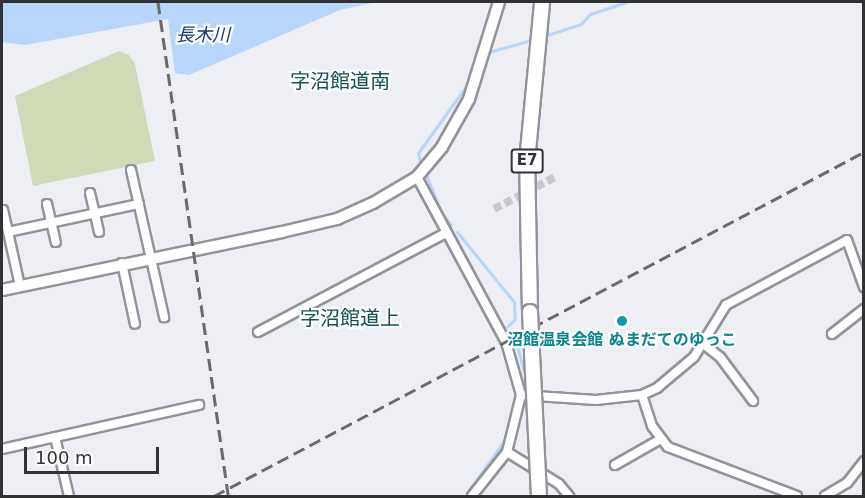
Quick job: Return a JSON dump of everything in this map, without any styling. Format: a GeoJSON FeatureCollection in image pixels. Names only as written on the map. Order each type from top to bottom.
{"type":"FeatureCollection","features":[{"type":"Feature","properties":{"kind":"highway","name":"E7"},"geometry":{"type":"LineString","coordinates":[[539,496],[530,312],[527,162],[542,6]]}},
{"type":"Feature","properties":{"kind":"street"},"geometry":{"type":"LineString","coordinates":[[2,290],[337,219],[373,203],[417,177],[442,147],[469,99],[499,2]]}},
{"type":"Feature","properties":{"kind":"street"},"geometry":{"type":"LineString","coordinates":[[131,170],[164,317]]}},
{"type":"Feature","properties":{"kind":"street"},"geometry":{"type":"LineString","coordinates":[[417,177],[506,342],[521,395],[507,452],[472,496]]}},
{"type":"Feature","properties":{"kind":"street"},"geometry":{"type":"LineString","coordinates":[[90,193],[99,232]]}},
{"type":"Feature","properties":{"kind":"street"},"geometry":{"type":"LineString","coordinates":[[47,204],[56,242]]}},
{"type":"Feature","properties":{"kind":"street"},"geometry":{"type":"LineString","coordinates":[[8,232],[139,204]]}},
{"type":"Feature","properties":{"kind":"street"},"geometry":{"type":"LineString","coordinates":[[3,210],[20,286]]}},
{"type":"Feature","properties":{"kind":"street"},"geometry":{"type":"LineString","coordinates":[[258,332],[446,232]]}},
{"type":"Feature","properties":{"kind":"street"},"geometry":{"type":"LineString","coordinates":[[521,395],[596,400],[642,395],[679,372],[702,343],[726,305],[847,240],[864,286]]}},
{"type":"Feature","properties":{"kind":"street"},"geometry":{"type":"LineString","coordinates":[[122,263],[135,324]]}},
{"type":"Feature","properties":{"kind":"street"},"geometry":{"type":"LineString","coordinates":[[832,334],[864,309]]}},
{"type":"Feature","properties":{"kind":"street"},"geometry":{"type":"LineString","coordinates":[[702,343],[720,357],[753,401]]}},
{"type":"Feature","properties":{"kind":"street"},"geometry":{"type":"LineString","coordinates":[[642,395],[659,440],[797,496]]}},
{"type":"Feature","properties":{"kind":"street"},"geometry":{"type":"LineString","coordinates":[[2,449],[199,405]]}},
{"type":"Feature","properties":{"kind":"street"},"geometry":{"type":"LineString","coordinates":[[55,438],[69,496]]}},
{"type":"Feature","properties":{"kind":"street"},"geometry":{"type":"LineString","coordinates":[[615,465],[659,440]]}},
{"type":"Feature","properties":{"kind":"street"},"geometry":{"type":"LineString","coordinates":[[507,452],[559,484],[569,496]]}},
{"type":"Feature","properties":{"kind":"street"},"geometry":{"type":"LineString","coordinates":[[825,496],[847,483],[864,461]]}},
{"type":"Feature","properties":{"kind":"green space"},"geometry":{"type":"Polygon","coordinates":[[[119,51],[129,55],[135,64],[155,161],[33,186],[15,96],[119,51]]]}},
{"type":"Feature","properties":{"kind":"water","name":"長木川"},"geometry":{"type":"Polygon","coordinates":[[[2,2],[376,2],[340,10],[189,75],[175,73],[168,19],[25,45],[2,42],[2,2]]]}},
{"type":"Feature","properties":{"kind":"waterway"},"geometry":{"type":"LineString","coordinates":[[547,35],[581,24],[590,14],[626,2]]}},
{"type":"Feature","properties":{"kind":"waterway"},"geometry":{"type":"LineString","coordinates":[[485,53],[528,41]]}},
{"type":"Feature","properties":{"kind":"waterway"},"geometry":{"type":"LineString","coordinates":[[420,161],[418,153],[469,82]]}},
{"type":"Feature","properties":{"kind":"waterway"},"geometry":{"type":"LineString","coordinates":[[427,177],[441,212],[451,225]]}},
{"type":"Feature","properties":{"kind":"waterway"},"geometry":{"type":"LineString","coordinates":[[457,232],[514,302],[515,319],[507,327]]}},
{"type":"Feature","properties":{"kind":"waterway"},"geometry":{"type":"LineString","coordinates":[[516,342],[524,372]]}},
{"type":"Feature","properties":{"kind":"waterway"},"geometry":{"type":"LineString","coordinates":[[467,493],[506,438]]}},
{"type":"Feature","properties":{"kind":"tunnel"},"geometry":{"type":"LineString","coordinates":[[494,209],[557,176]]}},
{"type":"Feature","properties":{"kind":"railway"},"geometry":{"type":"LineString","coordinates":[[158,2],[228,496]]}},
{"type":"Feature","properties":{"kind":"railway"},"geometry":{"type":"LineString","coordinates":[[214,496],[864,152]]}},
{"type":"Feature","properties":{"kind":"place","name":"沼館温泉会館 ぬまだてのゆっこ"},"geometry":{"type":"Point","coordinates":[622,321]}},
{"type":"Feature","properties":{"kind":"district","name":"字沼館道南"},"geometry":{"type":"Point","coordinates":[340,81]}},
{"type":"Feature","properties":{"kind":"district","name":"字沼館道上"},"geometry":{"type":"Point","coordinates":[350,318]}}]}
